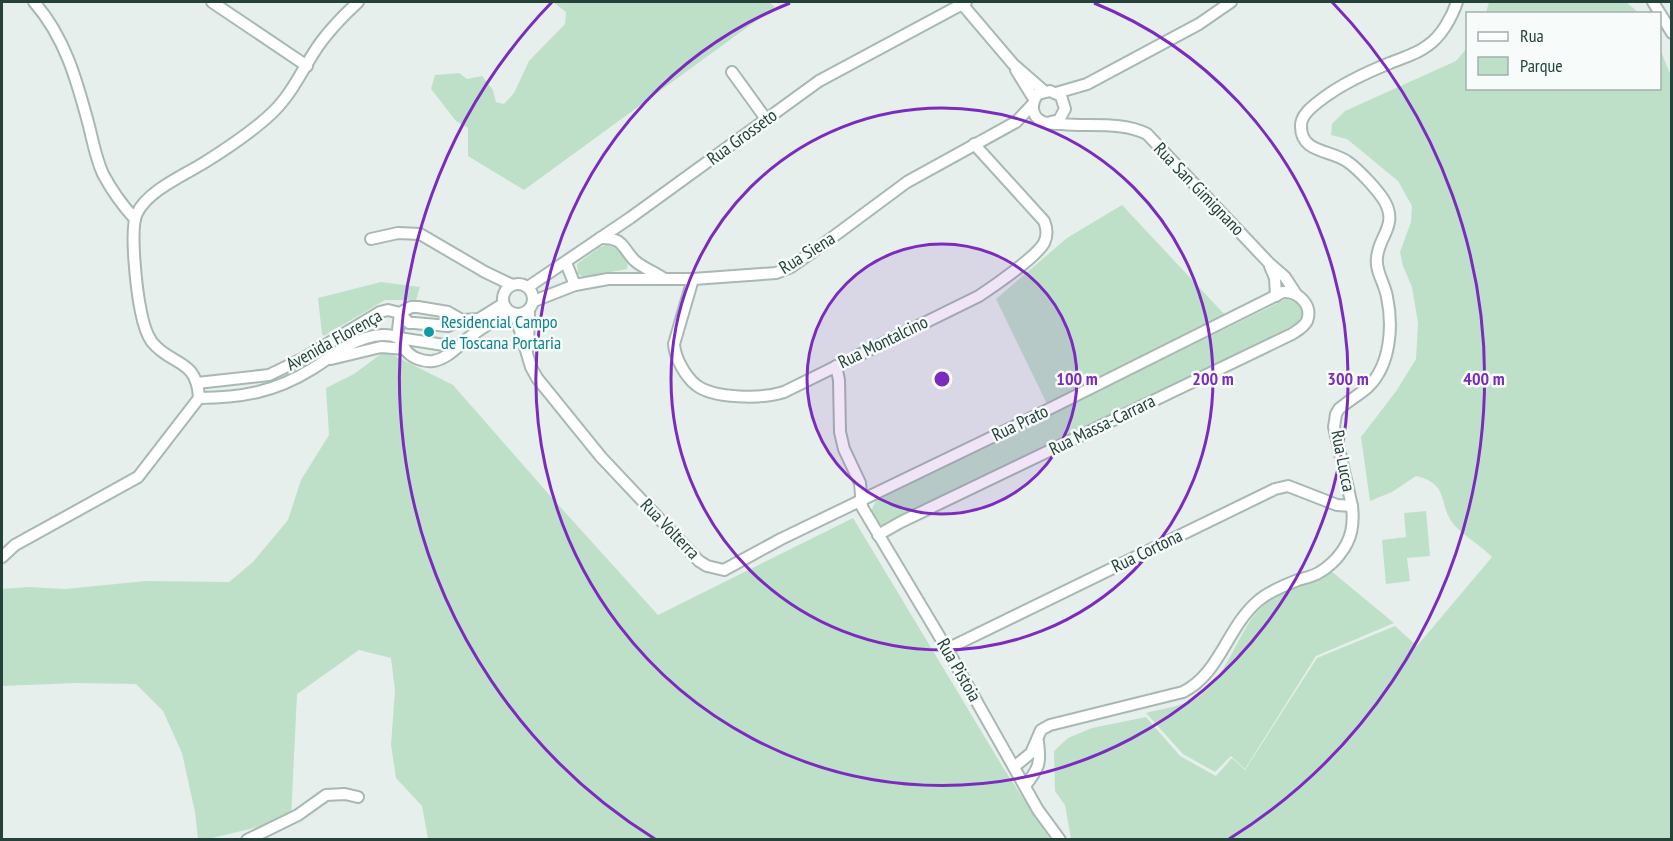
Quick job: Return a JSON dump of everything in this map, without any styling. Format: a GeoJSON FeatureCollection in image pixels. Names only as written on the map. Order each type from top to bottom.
{"type":"FeatureCollection","features":[{"type":"Feature","properties":{"kind":"street"},"geometry":{"type":"LineString","coordinates":[[34,2],[57,33],[64,47],[103,173],[118,201],[135,219]]}},
{"type":"Feature","properties":{"kind":"street"},"geometry":{"type":"LineString","coordinates":[[212,2],[307,66]]}},
{"type":"Feature","properties":{"kind":"street"},"geometry":{"type":"LineString","coordinates":[[2,557],[15,545],[138,477],[199,398],[197,383],[189,368],[153,343],[147,333],[141,313],[134,253],[137,212],[163,185],[203,163],[271,113],[290,93],[320,43],[343,15],[358,2]]}},
{"type":"Feature","properties":{"kind":"street"},"geometry":{"type":"LineString","coordinates":[[964,3],[1013,64],[1044,91],[1056,93],[1087,84],[1199,24],[1231,2]]}},
{"type":"Feature","properties":{"kind":"street","name":"Rua Lucca"},"geometry":{"type":"LineString","coordinates":[[1014,767],[1031,753],[1041,730],[1054,724],[1175,694],[1197,684],[1243,616],[1259,600],[1293,582],[1320,572],[1340,554],[1351,535],[1354,519],[1334,427],[1339,409],[1369,386],[1378,373],[1387,352],[1390,336],[1390,309],[1376,260],[1380,246],[1388,232],[1389,216],[1386,204],[1378,192],[1348,161],[1310,146],[1302,138],[1300,123],[1311,108],[1337,88],[1368,71],[1428,46],[1448,21],[1457,2]]}},
{"type":"Feature","properties":{"kind":"street","name":"Rua Grosseto"},"geometry":{"type":"LineString","coordinates":[[528,287],[630,219],[819,81],[964,3]]}},
{"type":"Feature","properties":{"kind":"street"},"geometry":{"type":"LineString","coordinates":[[1661,16],[1671,33]]}},
{"type":"Feature","properties":{"kind":"street"},"geometry":{"type":"LineString","coordinates":[[1013,64],[1033,102],[1034,113],[1044,122],[1059,120],[1065,106],[1087,84]]}},
{"type":"Feature","properties":{"kind":"street"},"geometry":{"type":"LineString","coordinates":[[732,72],[766,119]]}},
{"type":"Feature","properties":{"kind":"street"},"geometry":{"type":"LineString","coordinates":[[1033,102],[1044,91]]}},
{"type":"Feature","properties":{"kind":"street"},"geometry":{"type":"LineString","coordinates":[[1056,93],[1063,99],[1072,118],[1085,125]]}},
{"type":"Feature","properties":{"kind":"street","name":"Rua Siena"},"geometry":{"type":"LineString","coordinates":[[531,306],[575,285],[622,279],[765,276],[791,267],[907,182],[1016,122],[1033,102]]}},
{"type":"Feature","properties":{"kind":"street","name":"Rua Siena"},"geometry":{"type":"LineString","coordinates":[[1016,122],[1044,122]]}},
{"type":"Feature","properties":{"kind":"street","name":"Rua San Gimignano"},"geometry":{"type":"LineString","coordinates":[[1044,122],[1128,128],[1147,134],[1285,277],[1296,294]]}},
{"type":"Feature","properties":{"kind":"street","name":"Rua Montalcino"},"geometry":{"type":"LineString","coordinates":[[693,279],[674,344],[674,354],[696,385],[739,397],[761,398],[784,392],[978,296],[996,285],[1043,245],[1047,234],[1044,220],[975,144]]}},
{"type":"Feature","properties":{"kind":"street"},"geometry":{"type":"LineString","coordinates":[[623,244],[623,234],[630,219]]}},
{"type":"Feature","properties":{"kind":"street"},"geometry":{"type":"LineString","coordinates":[[371,239],[398,233],[420,234],[485,272],[512,285],[528,287],[531,291],[531,306],[520,315],[508,306],[485,272]]}},
{"type":"Feature","properties":{"kind":"street"},"geometry":{"type":"LineString","coordinates":[[600,238],[623,244],[634,260],[663,278]]}},
{"type":"Feature","properties":{"kind":"street"},"geometry":{"type":"LineString","coordinates":[[622,279],[634,267],[634,260]]}},
{"type":"Feature","properties":{"kind":"street"},"geometry":{"type":"LineString","coordinates":[[566,263],[575,285]]}},
{"type":"Feature","properties":{"kind":"street"},"geometry":{"type":"LineString","coordinates":[[1269,263],[1275,278],[1276,296]]}},
{"type":"Feature","properties":{"kind":"street"},"geometry":{"type":"LineString","coordinates":[[508,306],[512,285]]}},
{"type":"Feature","properties":{"kind":"street","name":"Rua Prato"},"geometry":{"type":"LineString","coordinates":[[861,500],[1283,292],[1296,294]]}},
{"type":"Feature","properties":{"kind":"street","name":"Rua Massa-Carrara"},"geometry":{"type":"LineString","coordinates":[[878,536],[901,522],[1292,334],[1303,327],[1307,321],[1305,303],[1296,294]]}},
{"type":"Feature","properties":{"kind":"street","name":"Avenida Florença"},"geometry":{"type":"LineString","coordinates":[[197,383],[269,375],[304,358],[368,318],[388,310],[400,313],[409,323],[448,326],[462,320],[479,319],[508,306]]}},
{"type":"Feature","properties":{"kind":"street","name":"Avenida Florença"},"geometry":{"type":"LineString","coordinates":[[398,338],[409,354],[419,359],[434,361],[445,357],[508,306]]}},
{"type":"Feature","properties":{"kind":"street","name":"Rua Volterra"},"geometry":{"type":"LineString","coordinates":[[508,306],[537,378],[601,457],[699,561],[707,566],[724,570],[861,500]]}},
{"type":"Feature","properties":{"kind":"street","name":"Rua Volterra"},"geometry":{"type":"LineString","coordinates":[[528,357],[531,306]]}},
{"type":"Feature","properties":{"kind":"street","name":"Avenida Florença"},"geometry":{"type":"LineString","coordinates":[[400,313],[411,307],[433,308],[448,312],[462,320]]}},
{"type":"Feature","properties":{"kind":"street"},"geometry":{"type":"LineString","coordinates":[[398,338],[400,313]]}},
{"type":"Feature","properties":{"kind":"street","name":"Avenida Florença"},"geometry":{"type":"LineString","coordinates":[[323,363],[341,348],[379,335],[458,347]]}},
{"type":"Feature","properties":{"kind":"street","name":"Avenida Florença"},"geometry":{"type":"LineString","coordinates":[[199,398],[233,397],[271,390],[343,355],[381,347],[405,349]]}},
{"type":"Feature","properties":{"kind":"street"},"geometry":{"type":"LineString","coordinates":[[304,358],[310,370]]}},
{"type":"Feature","properties":{"kind":"street","name":"Rua Pistoia"},"geometry":{"type":"LineString","coordinates":[[836,366],[839,380],[840,432],[844,449],[860,483],[862,507],[947,649],[1038,810],[1060,840]]}},
{"type":"Feature","properties":{"kind":"street"},"geometry":{"type":"LineString","coordinates":[[269,375],[271,390]]}},
{"type":"Feature","properties":{"kind":"street","name":"Rua Cortona"},"geometry":{"type":"LineString","coordinates":[[947,649],[1275,489],[1288,486],[1337,505],[1352,506]]}},
{"type":"Feature","properties":{"kind":"street"},"geometry":{"type":"LineString","coordinates":[[1025,786],[1037,770],[1040,759],[1037,738]]}},
{"type":"Feature","properties":{"kind":"street"},"geometry":{"type":"LineString","coordinates":[[247,840],[298,815],[326,795],[345,794],[358,797]]}},
{"type":"Feature","properties":{"kind":"green space"},"geometry":{"type":"Polygon","coordinates":[[[553,2],[769,2],[775,7],[524,190],[468,156],[468,128],[456,121],[431,89],[435,75],[459,73],[467,79],[482,76],[493,90],[496,102],[504,104],[514,93],[529,61],[565,24],[566,12],[553,2]]]}},
{"type":"Feature","properties":{"kind":"green space"},"geometry":{"type":"Polygon","coordinates":[[[1489,2],[1626,2],[1638,12],[1486,12],[1489,2]]]}},
{"type":"Feature","properties":{"kind":"green space"},"geometry":{"type":"Polygon","coordinates":[[[1466,49],[1466,90],[1661,90],[1661,51],[1671,76],[1671,839],[1071,839],[1065,805],[1055,791],[1054,751],[1068,738],[1092,728],[1146,717],[1180,756],[1216,776],[1232,758],[1245,770],[1317,658],[1395,626],[1417,646],[1492,557],[1455,526],[1439,490],[1427,480],[1416,476],[1392,492],[1370,501],[1361,437],[1397,390],[1416,359],[1418,323],[1412,287],[1400,252],[1411,222],[1412,206],[1398,181],[1347,139],[1331,135],[1332,124],[1345,111],[1456,61],[1466,49]]]}},
{"type":"Feature","properties":{"kind":"green space"},"geometry":{"type":"Polygon","coordinates":[[[1122,205],[1226,316],[1047,404],[996,299],[1067,238],[1122,205]]]}},
{"type":"Feature","properties":{"kind":"green space"},"geometry":{"type":"Polygon","coordinates":[[[607,245],[619,249],[628,262],[627,269],[584,277],[578,274],[577,264],[600,247],[607,245]]]}},
{"type":"Feature","properties":{"kind":"green space"},"geometry":{"type":"Polygon","coordinates":[[[381,282],[420,287],[416,300],[385,300],[324,336],[322,334],[318,298],[381,282]]]}},
{"type":"Feature","properties":{"kind":"green space"},"geometry":{"type":"Polygon","coordinates":[[[1286,299],[1295,302],[1301,308],[1302,316],[1297,324],[887,526],[878,523],[873,517],[872,509],[877,500],[1286,299]]]}},
{"type":"Feature","properties":{"kind":"green space"},"geometry":{"type":"Polygon","coordinates":[[[385,351],[453,385],[658,615],[853,518],[1004,769],[1050,839],[428,839],[422,806],[396,778],[391,745],[395,690],[391,658],[359,650],[297,694],[291,819],[208,839],[198,839],[195,812],[182,753],[163,711],[136,684],[75,683],[2,686],[2,589],[28,587],[65,589],[146,581],[229,582],[253,562],[288,520],[301,480],[329,435],[326,388],[354,374],[385,351]]]}},
{"type":"Feature","properties":{"kind":"green space"},"geometry":{"type":"Polygon","coordinates":[[[1426,511],[1430,556],[1407,558],[1410,581],[1386,584],[1382,540],[1406,537],[1404,513],[1426,511]]]}},
{"type":"Feature","properties":{"kind":"green space"},"geometry":{"type":"Polygon","coordinates":[[[1331,571],[1394,623],[1316,656],[1245,769],[1231,756],[1215,772],[1183,754],[1146,713],[1186,703],[1202,695],[1219,675],[1248,624],[1262,607],[1291,589],[1331,571]]]}},
{"type":"Feature","properties":{"kind":"place","name":"Residencial Campo de Toscana Portaria"},"geometry":{"type":"Point","coordinates":[429,332]}}]}
